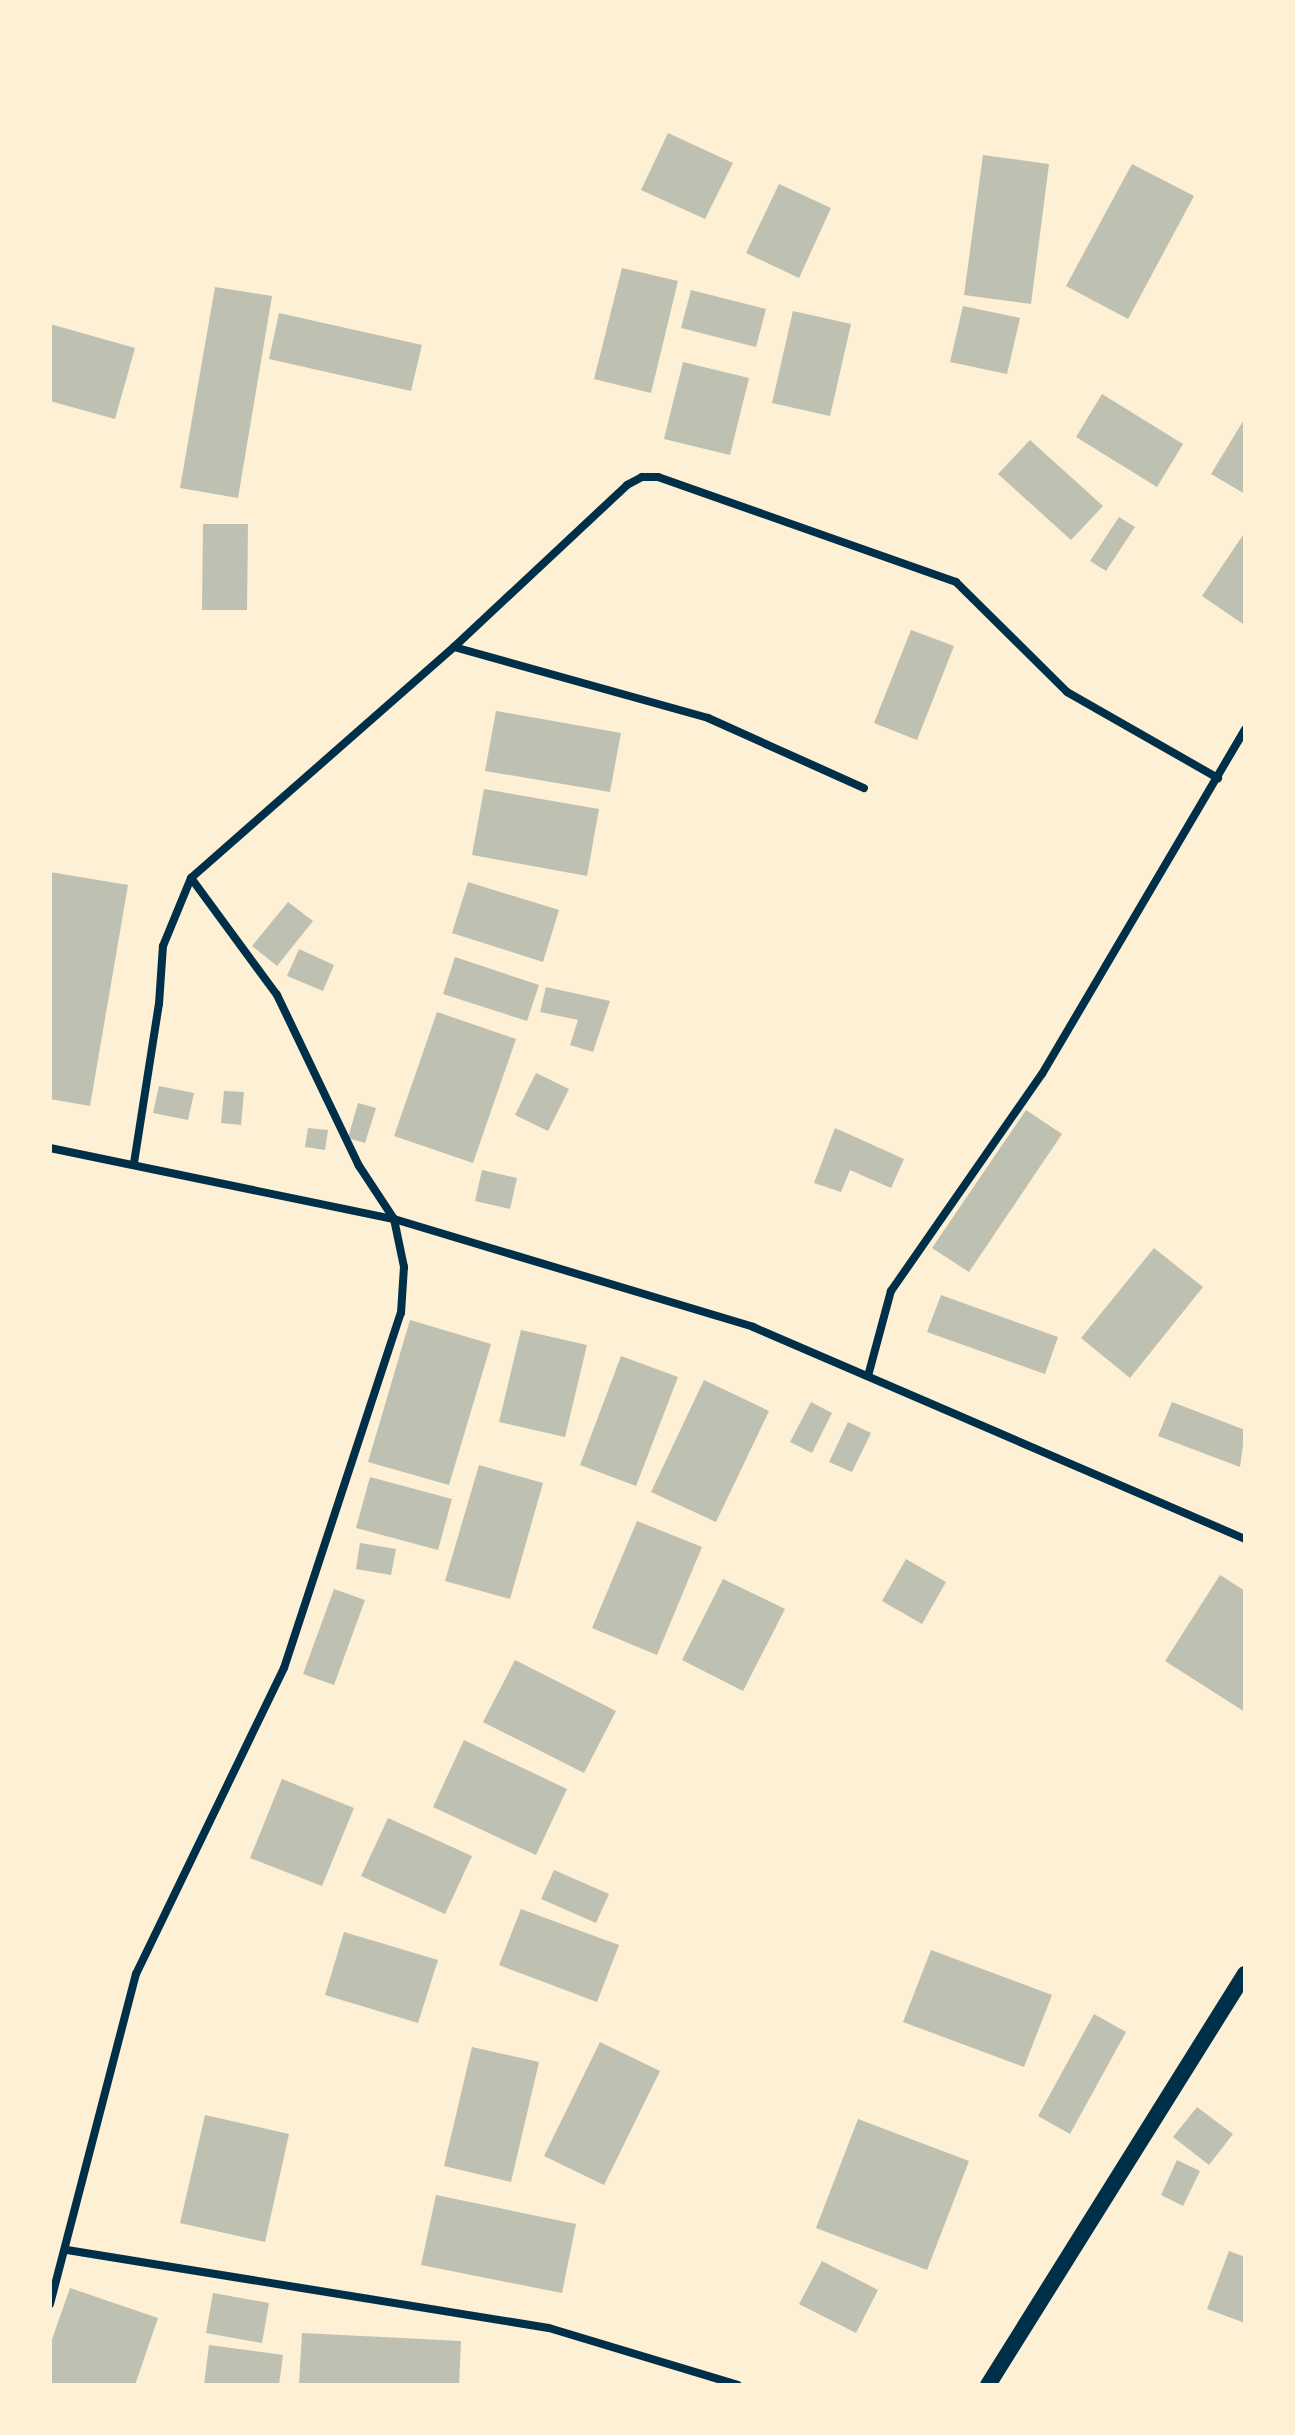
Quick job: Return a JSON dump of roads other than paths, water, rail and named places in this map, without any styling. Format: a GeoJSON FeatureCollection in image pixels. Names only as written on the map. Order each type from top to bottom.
{"type":"FeatureCollection","features":[{"type":"Feature","properties":{"kind":"main road"},"geometry":{"type":"LineString","coordinates":[[988,2385],[1245,1974]]}},
{"type":"Feature","properties":{"kind":"street"},"geometry":{"type":"LineString","coordinates":[[134,1163],[159,1004],[163,946],[191,878],[454,647],[627,485],[658,477],[956,582],[1067,692],[1218,778]]}},
{"type":"Feature","properties":{"kind":"street"},"geometry":{"type":"LineString","coordinates":[[454,647],[708,718],[864,788]]}},
{"type":"Feature","properties":{"kind":"street"},"geometry":{"type":"LineString","coordinates":[[868,1376],[891,1291],[1042,1074],[1245,729]]}},
{"type":"Feature","properties":{"kind":"street"},"geometry":{"type":"LineString","coordinates":[[50,2304],[67,2250],[136,1974],[284,1668],[401,1313],[404,1267],[394,1219],[359,1166],[277,995],[191,878]]}},
{"type":"Feature","properties":{"kind":"street"},"geometry":{"type":"LineString","coordinates":[[50,1148],[394,1219],[753,1327],[1245,1539]]}},
{"type":"Feature","properties":{"kind":"street"},"geometry":{"type":"LineString","coordinates":[[67,2250],[549,2328],[738,2385]]}}]}
